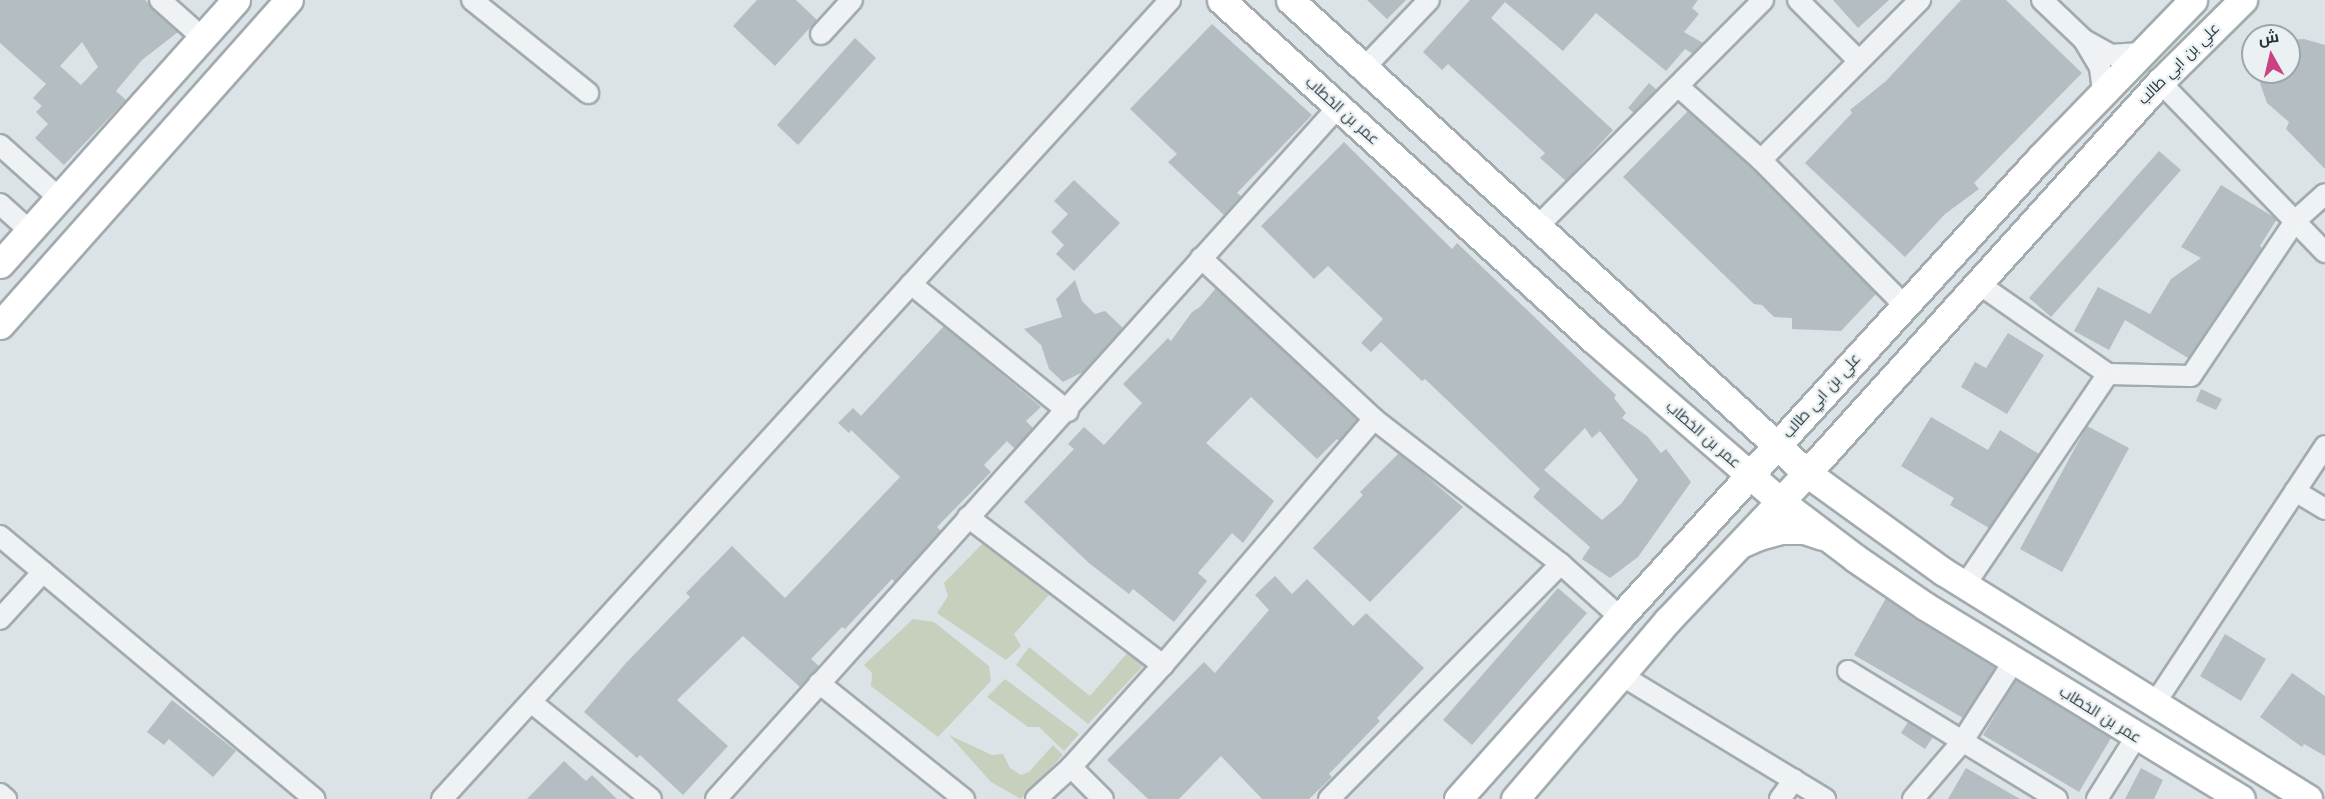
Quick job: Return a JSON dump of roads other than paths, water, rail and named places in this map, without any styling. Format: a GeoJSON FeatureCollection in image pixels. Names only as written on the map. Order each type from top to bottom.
{"type":"FeatureCollection","features":[{"type":"Feature","properties":{"kind":"street"},"geometry":{"type":"LineString","coordinates":[[160,0],[202,38]]}},
{"type":"Feature","properties":{"kind":"street"},"geometry":{"type":"LineString","coordinates":[[0,264],[236,0]]}},
{"type":"Feature","properties":{"kind":"street"},"geometry":{"type":"LineString","coordinates":[[0,325],[290,0]]}},
{"type":"Feature","properties":{"kind":"street"},"geometry":{"type":"LineString","coordinates":[[472,0],[588,93]]}},
{"type":"Feature","properties":{"kind":"street"},"geometry":{"type":"LineString","coordinates":[[821,34],[852,0]]}},
{"type":"Feature","properties":{"kind":"street"},"geometry":{"type":"LineString","coordinates":[[442,799],[1170,0]]}},
{"type":"Feature","properties":{"kind":"street","name":"عمر بن الخطاب"},"geometry":{"type":"LineString","coordinates":[[1221,0],[1703,435],[1780,501],[1925,606],[2136,737],[2241,799]]}},
{"type":"Feature","properties":{"kind":"street"},"geometry":{"type":"LineString","coordinates":[[1290,0],[1807,473],[1852,508],[1965,585],[2308,799]]}},
{"type":"Feature","properties":{"kind":"street"},"geometry":{"type":"LineString","coordinates":[[1364,68],[1429,0]]}},
{"type":"Feature","properties":{"kind":"street"},"geometry":{"type":"LineString","coordinates":[[1538,226],[1679,87],[1763,0]]}},
{"type":"Feature","properties":{"kind":"street"},"geometry":{"type":"LineString","coordinates":[[1798,0],[1859,61]]}},
{"type":"Feature","properties":{"kind":"street"},"geometry":{"type":"LineString","coordinates":[[1761,160],[1920,0]]}},
{"type":"Feature","properties":{"kind":"street"},"geometry":{"type":"LineString","coordinates":[[2042,0],[2084,40],[2111,55],[2140,53]]}},
{"type":"Feature","properties":{"kind":"street","name":"علي بن ابي طالب"},"geometry":{"type":"LineString","coordinates":[[1458,799],[1904,305],[2103,92],[2193,0]]}},
{"type":"Feature","properties":{"kind":"street","name":"علي بن ابي طالب"},"geometry":{"type":"LineString","coordinates":[[1515,799],[1621,675],[1979,284],[2160,82],[2243,0]]}},
{"type":"Feature","properties":{"kind":"street"},"geometry":{"type":"LineString","coordinates":[[2084,40],[2100,67],[2103,92]]}},
{"type":"Feature","properties":{"kind":"street"},"geometry":{"type":"LineString","coordinates":[[2160,82],[2325,252]]}},
{"type":"Feature","properties":{"kind":"street"},"geometry":{"type":"LineString","coordinates":[[1679,87],[1761,160],[1904,305]]}},
{"type":"Feature","properties":{"kind":"street"},"geometry":{"type":"LineString","coordinates":[[716,799],[968,517],[1068,411],[1201,258],[1338,107]]}},
{"type":"Feature","properties":{"kind":"street"},"geometry":{"type":"LineString","coordinates":[[0,145],[59,198]]}},
{"type":"Feature","properties":{"kind":"street"},"geometry":{"type":"LineString","coordinates":[[1979,284],[2108,374],[2191,376],[2295,221],[2325,194]]}},
{"type":"Feature","properties":{"kind":"street"},"geometry":{"type":"LineString","coordinates":[[0,204],[30,231]]}},
{"type":"Feature","properties":{"kind":"street"},"geometry":{"type":"LineString","coordinates":[[1201,258],[1374,419],[1561,564],[1620,617]]}},
{"type":"Feature","properties":{"kind":"street"},"geometry":{"type":"LineString","coordinates":[[911,284],[1068,411]]}},
{"type":"Feature","properties":{"kind":"street"},"geometry":{"type":"LineString","coordinates":[[1965,585],[2108,374]]}},
{"type":"Feature","properties":{"kind":"street"},"geometry":{"type":"LineString","coordinates":[[1730,404],[1751,415],[1774,418],[1794,413],[1816,402]]}},
{"type":"Feature","properties":{"kind":"street"},"geometry":{"type":"LineString","coordinates":[[1036,799],[1071,767],[1163,665],[1374,419]]}},
{"type":"Feature","properties":{"kind":"street"},"geometry":{"type":"LineString","coordinates":[[1846,430],[1838,451],[1837,470],[1842,488],[1852,508]]}},
{"type":"Feature","properties":{"kind":"street"},"geometry":{"type":"LineString","coordinates":[[1703,435],[1719,461],[1723,477],[1721,494],[1709,520]]}},
{"type":"Feature","properties":{"kind":"street"},"geometry":{"type":"LineString","coordinates":[[2156,703],[2325,446]]}},
{"type":"Feature","properties":{"kind":"street"},"geometry":{"type":"LineString","coordinates":[[2295,491],[2325,509]]}},
{"type":"Feature","properties":{"kind":"street"},"geometry":{"type":"LineString","coordinates":[[968,517],[1163,665]]}},
{"type":"Feature","properties":{"kind":"street"},"geometry":{"type":"LineString","coordinates":[[1737,547],[1759,536],[1782,530],[1803,530],[1828,537]]}},
{"type":"Feature","properties":{"kind":"street"},"geometry":{"type":"LineString","coordinates":[[0,536],[314,799]]}},
{"type":"Feature","properties":{"kind":"street"},"geometry":{"type":"LineString","coordinates":[[1329,799],[1561,564]]}},
{"type":"Feature","properties":{"kind":"street"},"geometry":{"type":"LineString","coordinates":[[0,619],[43,572]]}},
{"type":"Feature","properties":{"kind":"street"},"geometry":{"type":"LineString","coordinates":[[1913,799],[1962,742],[2014,662]]}},
{"type":"Feature","properties":{"kind":"street"},"geometry":{"type":"LineString","coordinates":[[1848,671],[2057,799]]}},
{"type":"Feature","properties":{"kind":"street"},"geometry":{"type":"LineString","coordinates":[[1621,675],[1825,799]]}},
{"type":"Feature","properties":{"kind":"street"},"geometry":{"type":"LineString","coordinates":[[819,683],[964,799]]}},
{"type":"Feature","properties":{"kind":"street"},"geometry":{"type":"LineString","coordinates":[[531,702],[651,799]]}},
{"type":"Feature","properties":{"kind":"street"},"geometry":{"type":"LineString","coordinates":[[2097,799],[2136,737]]}},
{"type":"Feature","properties":{"kind":"street"},"geometry":{"type":"LineString","coordinates":[[1071,767],[1103,799]]}},
{"type":"Feature","properties":{"kind":"street"},"geometry":{"type":"LineString","coordinates":[[1780,799],[1794,780]]}},
{"type":"Feature","properties":{"kind":"street"},"geometry":{"type":"LineString","coordinates":[[0,794],[6,799]]}}]}
